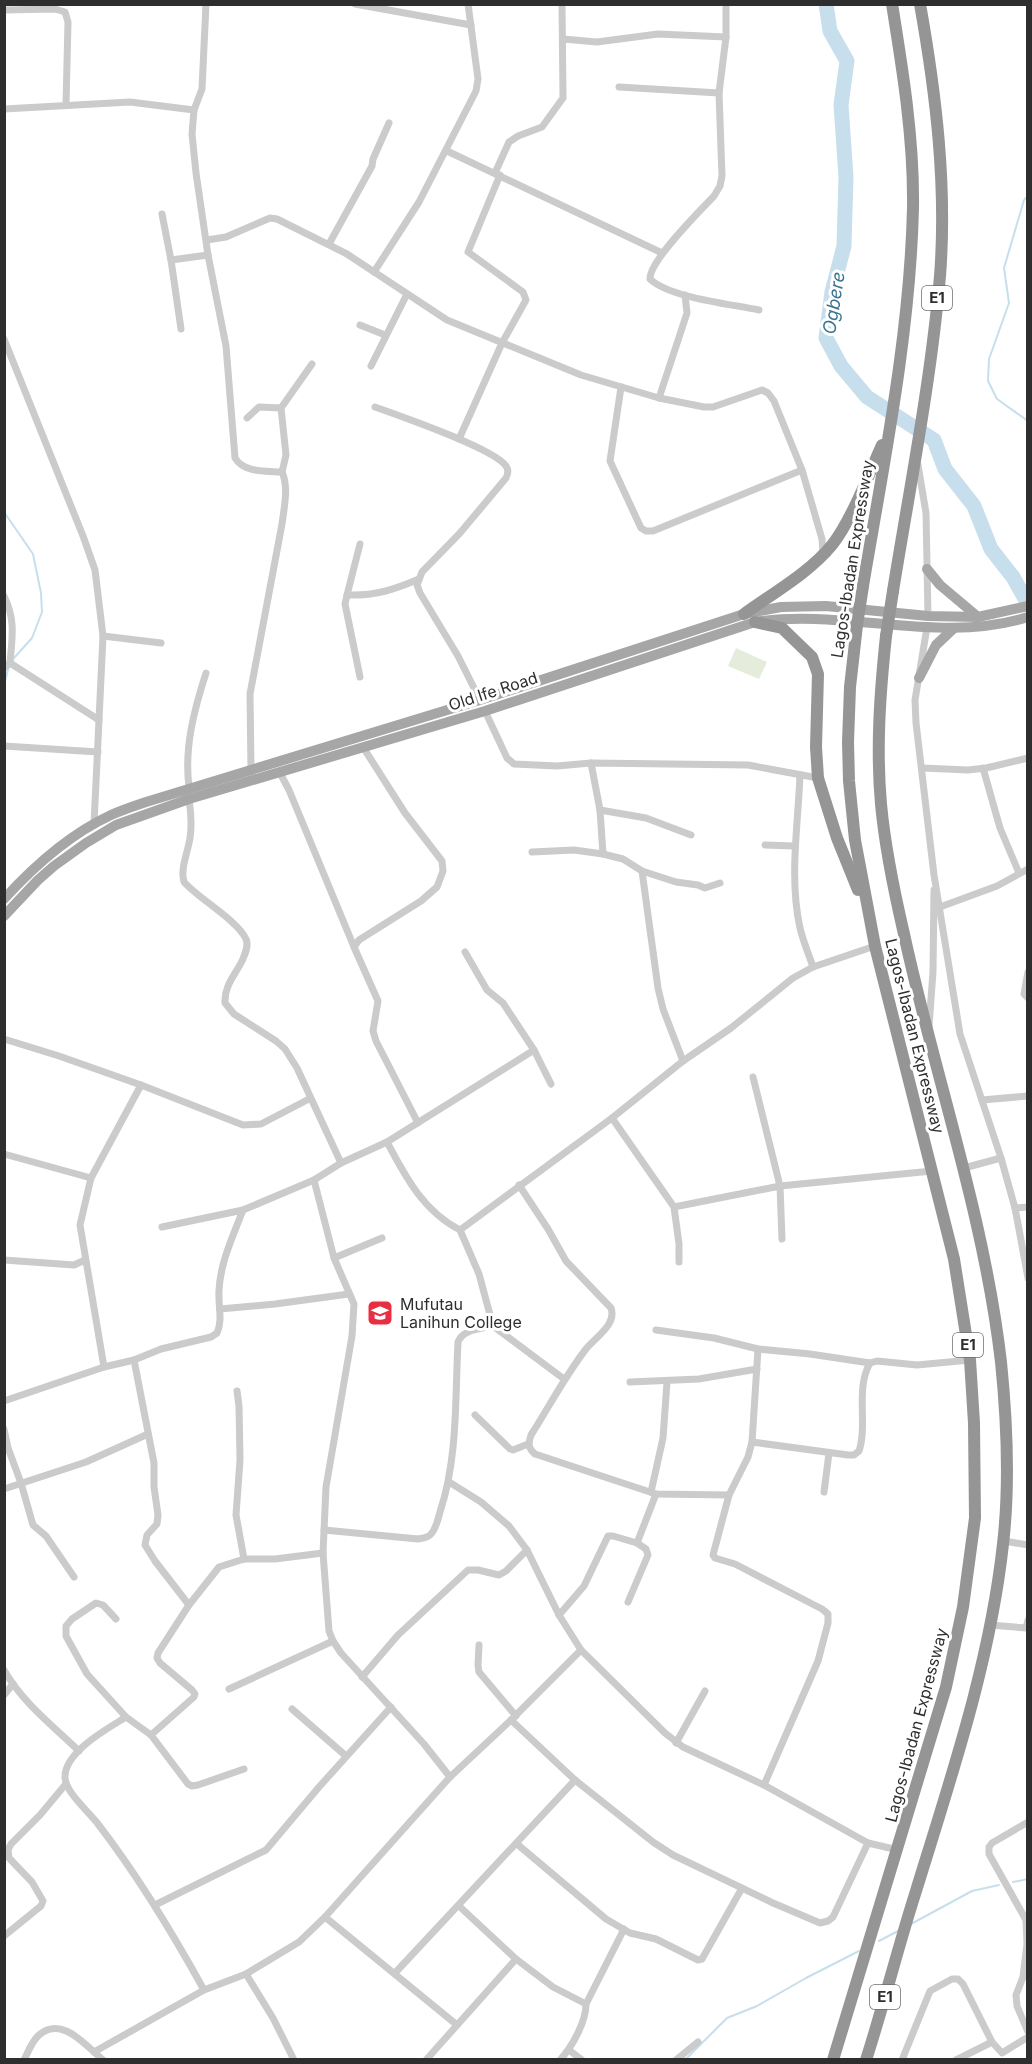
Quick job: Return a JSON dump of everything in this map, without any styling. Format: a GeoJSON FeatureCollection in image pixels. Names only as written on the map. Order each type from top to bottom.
{"type":"FeatureCollection","features":[{"type":"Feature","properties":{"kind":"highway","name":"Lagos-Ibadan Expressway"},"geometry":{"type":"LineString","coordinates":[[833,2060],[946,1687],[955,1651],[972,1553],[975,1518],[975,1460],[970,1360],[954,1258],[875,946],[855,840],[849,781],[850,687],[857,625],[906,310],[913,206],[907,102],[892,4]]}},
{"type":"Feature","properties":{"kind":"highway","name":"Lagos-Ibadan Expressway"},"geometry":{"type":"LineString","coordinates":[[866,2060],[966,1726],[990,1625],[1004,1541],[1006,1461],[1001,1362],[982,1244],[964,1168],[915,989],[898,909],[881,806],[879,703],[886,636],[924,404],[940,275],[942,226],[939,126],[920,4]]}},
{"type":"Feature","properties":{"kind":"highway"},"geometry":{"type":"LineString","coordinates":[[744,614],[822,556],[838,536],[889,427]]}},
{"type":"Feature","properties":{"kind":"highway"},"geometry":{"type":"LineString","coordinates":[[755,622],[782,628],[812,657],[818,674],[816,747],[818,778],[837,838],[867,909]]}},
{"type":"Feature","properties":{"kind":"main road"},"geometry":{"type":"LineString","coordinates":[[927,569],[940,585],[978,617]]}},
{"type":"Feature","properties":{"kind":"main road","name":"Old Ife Road"},"geometry":{"type":"LineString","coordinates":[[482,706],[744,614],[781,607],[826,606],[954,628],[980,628],[1020,616],[1028,606]]}},
{"type":"Feature","properties":{"kind":"main road","name":"Old Ife Road"},"geometry":{"type":"LineString","coordinates":[[4,899],[47,858],[111,815],[189,787],[482,706],[755,622],[783,618],[927,622],[1020,616]]}},
{"type":"Feature","properties":{"kind":"main road"},"geometry":{"type":"LineString","coordinates":[[919,678],[936,645],[954,628]]}},
{"type":"Feature","properties":{"kind":"main road","name":"Old Ife Road"},"geometry":{"type":"LineString","coordinates":[[4,916],[38,880],[93,838],[116,825],[189,799],[363,747],[455,713]]}},
{"type":"Feature","properties":{"kind":"street"},"geometry":{"type":"LineString","coordinates":[[206,4],[202,89],[194,110],[192,134],[208,255],[226,345],[235,458],[249,469],[282,472]]}},
{"type":"Feature","properties":{"kind":"street"},"geometry":{"type":"LineString","coordinates":[[355,4],[471,25]]}},
{"type":"Feature","properties":{"kind":"street"},"geometry":{"type":"LineString","coordinates":[[374,272],[419,202],[476,91],[478,78],[468,4]]}},
{"type":"Feature","properties":{"kind":"street"},"geometry":{"type":"LineString","coordinates":[[459,439],[502,344],[526,300],[525,296],[468,252],[509,142],[542,127],[560,104],[563,92],[562,4]]}},
{"type":"Feature","properties":{"kind":"street"},"geometry":{"type":"LineString","coordinates":[[726,4],[726,37],[719,93],[722,176],[720,186],[714,196],[662,254],[650,274],[650,279],[655,284],[685,295],[759,310]]}},
{"type":"Feature","properties":{"kind":"street"},"geometry":{"type":"LineString","coordinates":[[4,10],[59,7],[65,12],[68,22],[66,104]]}},
{"type":"Feature","properties":{"kind":"street"},"geometry":{"type":"LineString","coordinates":[[564,39],[597,42],[658,34],[726,37]]}},
{"type":"Feature","properties":{"kind":"street"},"geometry":{"type":"LineString","coordinates":[[619,87],[719,93]]}},
{"type":"Feature","properties":{"kind":"street"},"geometry":{"type":"LineString","coordinates":[[4,109],[130,102],[194,110]]}},
{"type":"Feature","properties":{"kind":"street"},"geometry":{"type":"LineString","coordinates":[[329,244],[372,166],[389,123]]}},
{"type":"Feature","properties":{"kind":"street"},"geometry":{"type":"LineString","coordinates":[[447,150],[662,254]]}},
{"type":"Feature","properties":{"kind":"street"},"geometry":{"type":"LineString","coordinates":[[162,214],[181,329]]}},
{"type":"Feature","properties":{"kind":"street"},"geometry":{"type":"LineString","coordinates":[[207,240],[226,237],[270,218],[277,219],[329,244],[447,320],[581,375],[659,398],[704,407],[713,407],[762,390],[768,393],[774,401],[802,470],[822,539],[822,556]]}},
{"type":"Feature","properties":{"kind":"street"},"geometry":{"type":"LineString","coordinates":[[171,260],[208,255]]}},
{"type":"Feature","properties":{"kind":"street"},"geometry":{"type":"LineString","coordinates":[[371,366],[407,294]]}},
{"type":"Feature","properties":{"kind":"street"},"geometry":{"type":"LineString","coordinates":[[659,398],[687,313],[685,295]]}},
{"type":"Feature","properties":{"kind":"street"},"geometry":{"type":"LineString","coordinates":[[360,325],[385,335]]}},
{"type":"Feature","properties":{"kind":"street"},"geometry":{"type":"LineString","coordinates":[[4,339],[95,570],[103,636],[94,825]]}},
{"type":"Feature","properties":{"kind":"street"},"geometry":{"type":"LineString","coordinates":[[251,770],[250,694],[282,524],[285,490],[285,479],[282,472],[286,454],[281,408],[312,364]]}},
{"type":"Feature","properties":{"kind":"street"},"geometry":{"type":"LineString","coordinates":[[621,387],[610,461],[641,528],[646,531],[653,531],[802,470]]}},
{"type":"Feature","properties":{"kind":"street"},"geometry":{"type":"LineString","coordinates":[[247,418],[259,406],[281,408]]}},
{"type":"Feature","properties":{"kind":"street"},"geometry":{"type":"LineString","coordinates":[[375,407],[459,439],[500,460],[507,467],[508,474],[460,532],[422,572],[417,585],[458,656],[507,758],[514,764],[557,766],[591,763],[748,765],[818,778]]}},
{"type":"Feature","properties":{"kind":"street"},"geometry":{"type":"LineString","coordinates":[[916,451],[926,513],[927,622],[915,700],[934,875],[960,1034],[1015,1208],[1028,1278]]}},
{"type":"Feature","properties":{"kind":"street"},"geometry":{"type":"LineString","coordinates":[[360,544],[345,604],[360,677]]}},
{"type":"Feature","properties":{"kind":"street"},"geometry":{"type":"LineString","coordinates":[[346,595],[367,595],[389,591],[419,579]]}},
{"type":"Feature","properties":{"kind":"street"},"geometry":{"type":"LineString","coordinates":[[5,597],[13,623],[7,666],[99,720]]}},
{"type":"Feature","properties":{"kind":"street"},"geometry":{"type":"LineString","coordinates":[[103,636],[161,643]]}},
{"type":"Feature","properties":{"kind":"street"},"geometry":{"type":"LineString","coordinates":[[189,787],[187,756],[195,708],[206,673]]}},
{"type":"Feature","properties":{"kind":"street"},"geometry":{"type":"LineString","coordinates":[[4,746],[98,752]]}},
{"type":"Feature","properties":{"kind":"street"},"geometry":{"type":"LineString","coordinates":[[354,946],[374,929],[421,901],[437,887],[443,871],[442,861],[405,813],[363,747]]}},
{"type":"Feature","properties":{"kind":"street"},"geometry":{"type":"LineString","coordinates":[[921,768],[968,770],[1028,758]]}},
{"type":"Feature","properties":{"kind":"street"},"geometry":{"type":"LineString","coordinates":[[591,763],[600,810],[603,854]]}},
{"type":"Feature","properties":{"kind":"street"},"geometry":{"type":"LineString","coordinates":[[983,768],[1000,828],[1019,873]]}},
{"type":"Feature","properties":{"kind":"street"},"geometry":{"type":"LineString","coordinates":[[280,773],[290,790],[378,1001],[373,1031],[376,1041],[418,1123]]}},
{"type":"Feature","properties":{"kind":"street"},"geometry":{"type":"LineString","coordinates":[[800,775],[794,846],[799,926],[813,968]]}},
{"type":"Feature","properties":{"kind":"street"},"geometry":{"type":"LineString","coordinates":[[189,799],[192,817],[183,879],[189,888],[232,924],[246,939],[247,948],[244,958],[226,988],[225,1003],[234,1014],[285,1049],[297,1068],[309,1099],[341,1163]]}},
{"type":"Feature","properties":{"kind":"street"},"geometry":{"type":"LineString","coordinates":[[600,810],[646,818],[692,835]]}},
{"type":"Feature","properties":{"kind":"street"},"geometry":{"type":"LineString","coordinates":[[765,845],[794,846]]}},
{"type":"Feature","properties":{"kind":"street"},"geometry":{"type":"LineString","coordinates":[[532,852],[574,850],[603,854],[623,859],[642,871],[676,882],[705,888],[720,883]]}},
{"type":"Feature","properties":{"kind":"street"},"geometry":{"type":"LineString","coordinates":[[940,907],[997,886],[1028,869]]}},
{"type":"Feature","properties":{"kind":"street"},"geometry":{"type":"LineString","coordinates":[[642,871],[658,988],[683,1061]]}},
{"type":"Feature","properties":{"kind":"street"},"geometry":{"type":"LineString","coordinates":[[929,1037],[933,972],[934,875]]}},
{"type":"Feature","properties":{"kind":"street"},"geometry":{"type":"LineString","coordinates":[[460,1230],[612,1118],[683,1061],[731,1028],[793,978],[813,968],[875,946]]}},
{"type":"Feature","properties":{"kind":"street"},"geometry":{"type":"LineString","coordinates":[[465,952],[487,990],[502,1003],[534,1050],[551,1084]]}},
{"type":"Feature","properties":{"kind":"street"},"geometry":{"type":"LineString","coordinates":[[1028,972],[1024,994],[1028,998]]}},
{"type":"Feature","properties":{"kind":"street"},"geometry":{"type":"LineString","coordinates":[[4,1039],[141,1085],[243,1125],[261,1124],[309,1099]]}},
{"type":"Feature","properties":{"kind":"street"},"geometry":{"type":"LineString","coordinates":[[162,1227],[243,1210],[314,1180],[341,1163],[387,1142],[534,1050]]}},
{"type":"Feature","properties":{"kind":"street"},"geometry":{"type":"LineString","coordinates":[[753,1077],[780,1186],[782,1239]]}},
{"type":"Feature","properties":{"kind":"street"},"geometry":{"type":"LineString","coordinates":[[104,1367],[80,1224],[91,1178],[141,1085]]}},
{"type":"Feature","properties":{"kind":"street"},"geometry":{"type":"LineString","coordinates":[[982,1100],[1028,1096]]}},
{"type":"Feature","properties":{"kind":"street"},"geometry":{"type":"LineString","coordinates":[[612,1118],[674,1207],[679,1262]]}},
{"type":"Feature","properties":{"kind":"street"},"geometry":{"type":"LineString","coordinates":[[387,1142],[409,1184],[447,1223],[460,1230],[479,1274],[493,1326],[564,1379]]}},
{"type":"Feature","properties":{"kind":"street"},"geometry":{"type":"LineString","coordinates":[[4,1154],[91,1178]]}},
{"type":"Feature","properties":{"kind":"street"},"geometry":{"type":"LineString","coordinates":[[964,1168],[1001,1158]]}},
{"type":"Feature","properties":{"kind":"street"},"geometry":{"type":"LineString","coordinates":[[674,1207],[780,1186],[932,1171]]}},
{"type":"Feature","properties":{"kind":"street"},"geometry":{"type":"LineString","coordinates":[[314,1180],[334,1258],[354,1304],[354,1319],[326,1487],[323,1553],[328,1621],[333,1641],[450,1777]]}},
{"type":"Feature","properties":{"kind":"street"},"geometry":{"type":"LineString","coordinates":[[519,1185],[566,1261],[610,1308],[613,1315],[611,1321],[564,1379],[531,1435],[528,1444],[530,1450],[535,1454],[654,1493],[729,1495]]}},
{"type":"Feature","properties":{"kind":"street"},"geometry":{"type":"LineString","coordinates":[[1015,1208],[1028,1207]]}},
{"type":"Feature","properties":{"kind":"street"},"geometry":{"type":"LineString","coordinates":[[4,1401],[104,1367],[134,1360],[161,1349],[211,1337],[217,1333],[220,1309],[219,1291],[226,1257],[243,1210]]}},
{"type":"Feature","properties":{"kind":"street"},"geometry":{"type":"LineString","coordinates":[[334,1258],[382,1238]]}},
{"type":"Feature","properties":{"kind":"street"},"geometry":{"type":"LineString","coordinates":[[4,1260],[74,1265],[85,1260]]}},
{"type":"Feature","properties":{"kind":"street"},"geometry":{"type":"LineString","coordinates":[[220,1309],[349,1294]]}},
{"type":"Feature","properties":{"kind":"street"},"geometry":{"type":"LineString","coordinates":[[324,1530],[424,1538],[431,1535],[449,1482],[458,1342],[460,1336],[466,1332],[493,1326]]}},
{"type":"Feature","properties":{"kind":"street"},"geometry":{"type":"LineString","coordinates":[[656,1330],[714,1338],[758,1349],[870,1363],[877,1361],[917,1365],[970,1360]]}},
{"type":"Feature","properties":{"kind":"street"},"geometry":{"type":"LineString","coordinates":[[758,1349],[752,1442],[745,1463],[729,1495],[713,1555],[715,1558],[735,1564],[828,1614],[828,1623],[818,1661],[764,1785]]}},
{"type":"Feature","properties":{"kind":"street"},"geometry":{"type":"LineString","coordinates":[[134,1360],[154,1463],[154,1487],[158,1515],[157,1524],[147,1535],[146,1545],[155,1561],[189,1605]]}},
{"type":"Feature","properties":{"kind":"street"},"geometry":{"type":"LineString","coordinates":[[752,1442],[848,1455],[854,1455],[860,1451],[865,1377],[870,1363]]}},
{"type":"Feature","properties":{"kind":"street"},"geometry":{"type":"LineString","coordinates":[[630,1382],[699,1379],[757,1369]]}},
{"type":"Feature","properties":{"kind":"street"},"geometry":{"type":"LineString","coordinates":[[637,1543],[654,1493],[663,1438],[667,1382]]}},
{"type":"Feature","properties":{"kind":"street"},"geometry":{"type":"LineString","coordinates":[[237,1391],[240,1460],[236,1515],[244,1559]]}},
{"type":"Feature","properties":{"kind":"street"},"geometry":{"type":"LineString","coordinates":[[475,1415],[510,1449],[514,1450],[528,1444]]}},
{"type":"Feature","properties":{"kind":"street"},"geometry":{"type":"LineString","coordinates":[[4,1429],[33,1525],[46,1536],[74,1577]]}},
{"type":"Feature","properties":{"kind":"street"},"geometry":{"type":"LineString","coordinates":[[4,1489],[86,1462],[148,1434]]}},
{"type":"Feature","properties":{"kind":"street"},"geometry":{"type":"LineString","coordinates":[[824,1492],[829,1453]]}},
{"type":"Feature","properties":{"kind":"street"},"geometry":{"type":"LineString","coordinates":[[449,1482],[494,1512],[509,1526],[526,1550],[581,1650],[676,1743],[764,1785],[868,1843],[898,1850]]}},
{"type":"Feature","properties":{"kind":"street"},"geometry":{"type":"LineString","coordinates":[[560,1615],[584,1586],[608,1536],[637,1543],[646,1549],[648,1555],[628,1602]]}},
{"type":"Feature","properties":{"kind":"street"},"geometry":{"type":"LineString","coordinates":[[1004,1541],[1028,1545]]}},
{"type":"Feature","properties":{"kind":"street"},"geometry":{"type":"LineString","coordinates":[[362,1677],[398,1635],[468,1570],[499,1575],[506,1571],[526,1550]]}},
{"type":"Feature","properties":{"kind":"street"},"geometry":{"type":"LineString","coordinates":[[151,1736],[194,1697],[192,1689],[157,1658],[189,1605],[219,1567],[244,1559],[275,1559],[323,1553]]}},
{"type":"Feature","properties":{"kind":"street"},"geometry":{"type":"LineString","coordinates":[[116,1619],[103,1605],[96,1603],[72,1619],[66,1626],[66,1636],[87,1674],[126,1717],[151,1736],[188,1784],[192,1786],[244,1769]]}},
{"type":"Feature","properties":{"kind":"street"},"geometry":{"type":"LineString","coordinates":[[990,1625],[1027,1625]]}},
{"type":"Feature","properties":{"kind":"street"},"geometry":{"type":"LineString","coordinates":[[229,1689],[333,1641]]}},
{"type":"Feature","properties":{"kind":"street"},"geometry":{"type":"LineString","coordinates":[[479,1645],[477,1665],[480,1672],[514,1718],[575,1780],[653,1842],[673,1855],[820,1923],[828,1921],[838,1907],[868,1843]]}},
{"type":"Feature","properties":{"kind":"street"},"geometry":{"type":"LineString","coordinates":[[94,2052],[204,1990],[246,1974],[299,1942],[325,1917],[450,1777],[514,1718],[581,1650]]}},
{"type":"Feature","properties":{"kind":"street"},"geometry":{"type":"LineString","coordinates":[[4,1670],[12,1684],[35,1709],[79,1750]]}},
{"type":"Feature","properties":{"kind":"street"},"geometry":{"type":"LineString","coordinates":[[4,1695],[12,1684]]}},
{"type":"Feature","properties":{"kind":"street"},"geometry":{"type":"LineString","coordinates":[[676,1743],[705,1691]]}},
{"type":"Feature","properties":{"kind":"street"},"geometry":{"type":"LineString","coordinates":[[155,1905],[266,1850],[391,1707]]}},
{"type":"Feature","properties":{"kind":"street"},"geometry":{"type":"LineString","coordinates":[[292,1709],[346,1756]]}},
{"type":"Feature","properties":{"kind":"street"},"geometry":{"type":"LineString","coordinates":[[126,1717],[79,1750],[64,1773],[65,1785],[98,1824],[155,1905],[204,1990]]}},
{"type":"Feature","properties":{"kind":"street"},"geometry":{"type":"LineString","coordinates":[[395,1973],[575,1780]]}},
{"type":"Feature","properties":{"kind":"street"},"geometry":{"type":"LineString","coordinates":[[4,1936],[41,1906],[43,1901],[32,1882],[9,1858],[8,1850],[65,1785]]}},
{"type":"Feature","properties":{"kind":"street"},"geometry":{"type":"LineString","coordinates":[[1028,1821],[989,1847],[989,1854],[1026,1920],[1025,1976],[1016,1995],[1017,2006],[1028,2032]]}},
{"type":"Feature","properties":{"kind":"street"},"geometry":{"type":"LineString","coordinates":[[517,1844],[606,1918],[630,1933],[656,1939],[698,1960],[702,1959],[742,1888]]}},
{"type":"Feature","properties":{"kind":"street"},"geometry":{"type":"LineString","coordinates":[[459,1906],[516,1959],[553,1987],[586,2004]]}},
{"type":"Feature","properties":{"kind":"street"},"geometry":{"type":"LineString","coordinates":[[325,1917],[457,2025]]}},
{"type":"Feature","properties":{"kind":"street"},"geometry":{"type":"LineString","coordinates":[[560,2060],[569,2050],[586,2011],[586,2004],[624,1929]]}},
{"type":"Feature","properties":{"kind":"street"},"geometry":{"type":"LineString","coordinates":[[426,2060],[516,1959]]}},
{"type":"Feature","properties":{"kind":"street"},"geometry":{"type":"LineString","coordinates":[[246,1974],[273,2018],[294,2060]]}},
{"type":"Feature","properties":{"kind":"street"},"geometry":{"type":"LineString","coordinates":[[902,2060],[930,1991],[952,1979],[958,1979],[963,1984],[992,2042],[1002,2053],[1028,2037]]}},
{"type":"Feature","properties":{"kind":"street"},"geometry":{"type":"LineString","coordinates":[[24,2060],[38,2036],[48,2030],[58,2028],[67,2030],[104,2060]]}},
{"type":"Feature","properties":{"kind":"street"},"geometry":{"type":"LineString","coordinates":[[676,2060],[698,2042]]}},
{"type":"Feature","properties":{"kind":"street"},"geometry":{"type":"LineString","coordinates":[[956,2060],[992,2042]]}},
{"type":"Feature","properties":{"kind":"street"},"geometry":{"type":"LineString","coordinates":[[569,2050],[582,2060]]}},
{"type":"Feature","properties":{"kind":"green space"},"geometry":{"type":"Polygon","coordinates":[[[736,648],[767,662],[759,679],[728,666],[736,648]]]}},
{"type":"Feature","properties":{"kind":"waterway","name":"Ogbere"},"geometry":{"type":"LineString","coordinates":[[826,4],[830,31],[847,61],[841,105],[846,177],[844,246],[832,292],[826,338],[841,366],[867,397],[934,440],[945,469],[974,506],[991,549],[1013,577],[1028,604]]}},
{"type":"Feature","properties":{"kind":"waterway"},"geometry":{"type":"LineString","coordinates":[[1028,195],[1024,200],[1004,268],[1009,303],[989,359],[988,381],[997,399],[1028,421]]}},
{"type":"Feature","properties":{"kind":"waterway"},"geometry":{"type":"LineString","coordinates":[[4,512],[33,554],[41,593],[42,612],[32,638],[13,659]]}},
{"type":"Feature","properties":{"kind":"waterway"},"geometry":{"type":"LineString","coordinates":[[4,685],[9,666]]}},
{"type":"Feature","properties":{"kind":"waterway"},"geometry":{"type":"LineString","coordinates":[[1013,1882],[1028,1879]]}},
{"type":"Feature","properties":{"kind":"waterway"},"geometry":{"type":"LineString","coordinates":[[911,1924],[972,1891],[999,1885]]}},
{"type":"Feature","properties":{"kind":"waterway"},"geometry":{"type":"LineString","coordinates":[[879,1941],[898,1931]]}},
{"type":"Feature","properties":{"kind":"waterway"},"geometry":{"type":"LineString","coordinates":[[685,2060],[727,2018],[757,2006],[859,1951]]}},
{"type":"Feature","properties":{"kind":"place","name":"Mufutau Lanihun College"},"geometry":{"type":"Point","coordinates":[380,1313]}}]}
